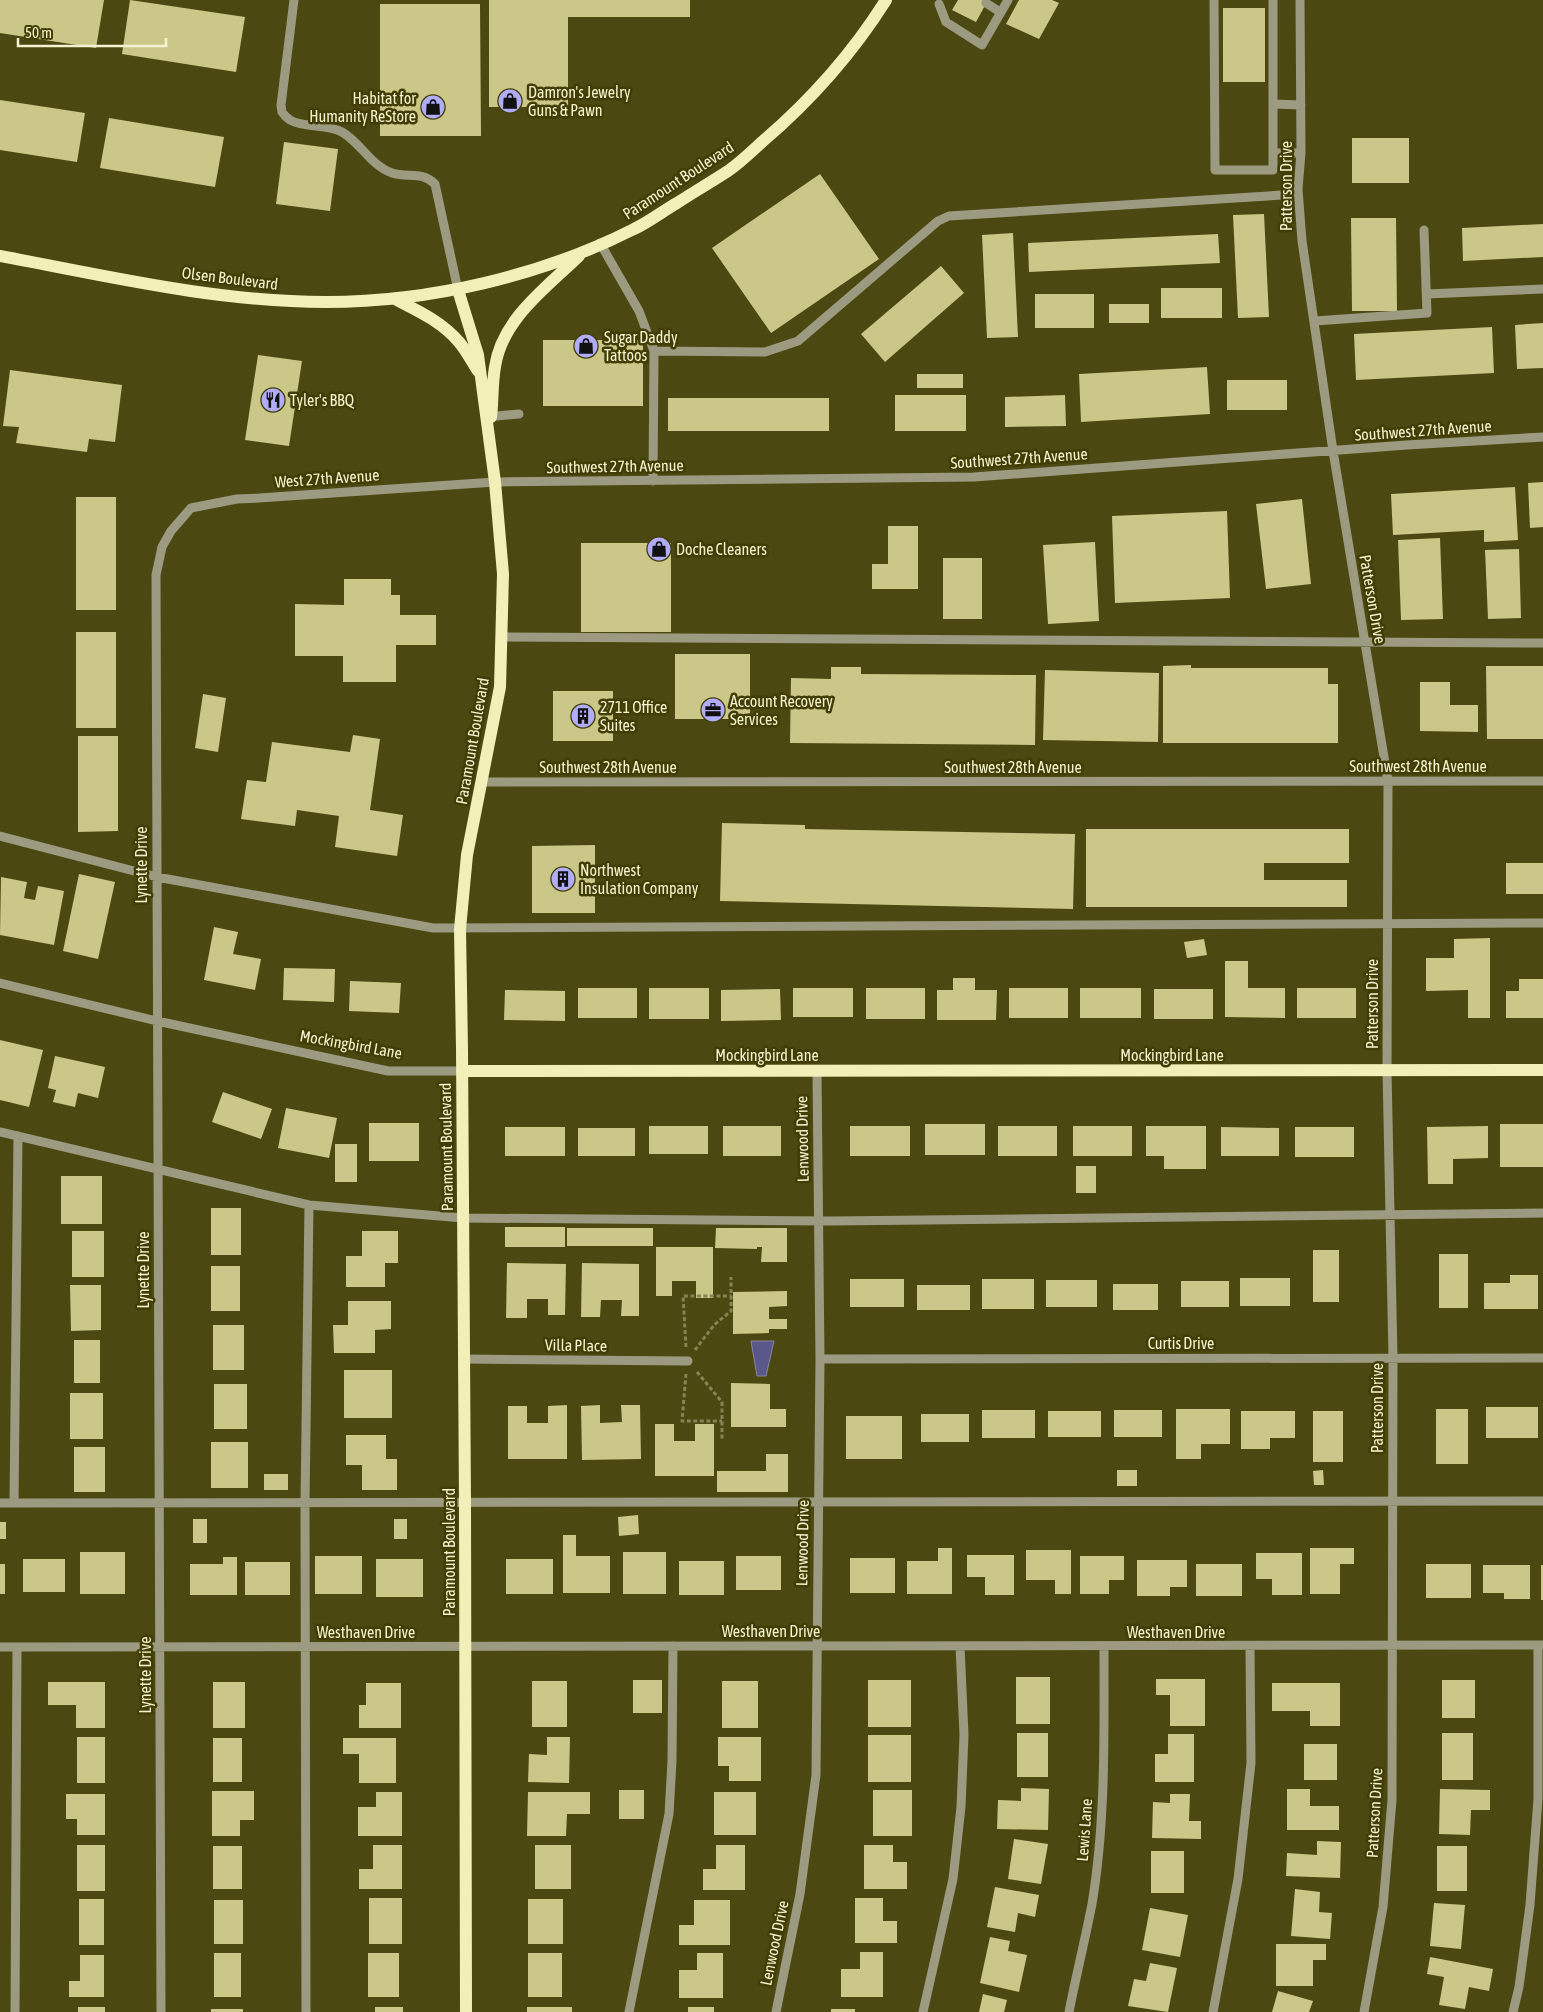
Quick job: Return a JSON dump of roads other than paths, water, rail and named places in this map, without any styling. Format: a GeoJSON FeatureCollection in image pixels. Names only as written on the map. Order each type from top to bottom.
{"type":"FeatureCollection","features":[{"type":"Feature","properties":{"kind":"main road","name":"Paramount Boulevard"},"geometry":{"type":"LineString","coordinates":[[466,2012],[465,1503],[460,928],[466,855],[500,688],[503,574],[489,416],[480,375],[478,355],[458,290],[547,266],[635,229],[730,170],[778,128],[835,70],[873,21],[886,0]]}},
{"type":"Feature","properties":{"kind":"main road"},"geometry":{"type":"LineString","coordinates":[[489,416],[495,366],[507,331],[522,311],[584,250]]}},
{"type":"Feature","properties":{"kind":"main road","name":"Olsen Boulevard"},"geometry":{"type":"LineString","coordinates":[[0,256],[210,294],[292,301],[326,302],[395,299],[458,290]]}},
{"type":"Feature","properties":{"kind":"main road"},"geometry":{"type":"LineString","coordinates":[[395,299],[430,316],[460,342],[480,375]]}},
{"type":"Feature","properties":{"kind":"main road","name":"Mockingbird Lane"},"geometry":{"type":"LineString","coordinates":[[462,1071],[1543,1070]]}},
{"type":"Feature","properties":{"kind":"street","name":"Paramount Boulevard"},"geometry":{"type":"LineString","coordinates":[[294,0],[281,105],[282,112],[291,121],[339,130],[351,138],[380,168],[393,173],[420,175],[429,178],[434,184],[458,290]]}},
{"type":"Feature","properties":{"kind":"street"},"geometry":{"type":"LineString","coordinates":[[937,1],[946,22],[982,45],[1008,0]]}},
{"type":"Feature","properties":{"kind":"street"},"geometry":{"type":"LineString","coordinates":[[1214,0],[1214,170],[1273,170],[1273,0]]}},
{"type":"Feature","properties":{"kind":"street","name":"Patterson Drive"},"geometry":{"type":"LineString","coordinates":[[1300,0],[1301,153],[1298,194],[1302,241],[1315,321],[1332,451],[1388,781],[1387,1071],[1393,1358],[1392,1800],[1383,1907],[1364,2012]]}},
{"type":"Feature","properties":{"kind":"street"},"geometry":{"type":"LineString","coordinates":[[986,3],[1000,12]]}},
{"type":"Feature","properties":{"kind":"street"},"geometry":{"type":"LineString","coordinates":[[1274,104],[1301,105]]}},
{"type":"Feature","properties":{"kind":"street"},"geometry":{"type":"LineString","coordinates":[[1273,153],[1301,153]]}},
{"type":"Feature","properties":{"kind":"street"},"geometry":{"type":"LineString","coordinates":[[654,352],[766,352],[798,341],[938,221],[949,216],[1298,194]]}},
{"type":"Feature","properties":{"kind":"street"},"geometry":{"type":"LineString","coordinates":[[1315,321],[1428,313],[1424,230]]}},
{"type":"Feature","properties":{"kind":"street"},"geometry":{"type":"LineString","coordinates":[[600,243],[639,310],[654,352],[653,480]]}},
{"type":"Feature","properties":{"kind":"street"},"geometry":{"type":"LineString","coordinates":[[1427,294],[1543,289]]}},
{"type":"Feature","properties":{"kind":"street"},"geometry":{"type":"LineString","coordinates":[[489,416],[519,414]]}},
{"type":"Feature","properties":{"kind":"street","name":"Southwest 27th Avenue"},"geometry":{"type":"LineString","coordinates":[[495,482],[974,477],[1543,436]]}},
{"type":"Feature","properties":{"kind":"street","name":"West 27th Avenue"},"geometry":{"type":"LineString","coordinates":[[171,531],[191,508],[237,499],[495,482]]}},
{"type":"Feature","properties":{"kind":"street","name":"Lynette Drive"},"geometry":{"type":"LineString","coordinates":[[161,2012],[156,1021],[156,575],[162,547],[171,531]]}},
{"type":"Feature","properties":{"kind":"street"},"geometry":{"type":"LineString","coordinates":[[502,637],[1543,643]]}},
{"type":"Feature","properties":{"kind":"street","name":"Southwest 28th Avenue"},"geometry":{"type":"LineString","coordinates":[[482,782],[1543,781]]}},
{"type":"Feature","properties":{"kind":"street"},"geometry":{"type":"LineString","coordinates":[[0,836],[156,877],[433,928],[1387,923],[1543,924]]}},
{"type":"Feature","properties":{"kind":"street","name":"Mockingbird Lane"},"geometry":{"type":"LineString","coordinates":[[0,983],[156,1021],[388,1071],[462,1071]]}},
{"type":"Feature","properties":{"kind":"street","name":"Lenwood Drive"},"geometry":{"type":"LineString","coordinates":[[776,2012],[800,1894],[816,1775],[820,1359],[817,1072]]}},
{"type":"Feature","properties":{"kind":"street"},"geometry":{"type":"LineString","coordinates":[[0,1132],[310,1205],[463,1218],[818,1221],[1390,1213],[1543,1213]]}},
{"type":"Feature","properties":{"kind":"street"},"geometry":{"type":"LineString","coordinates":[[14,1503],[18,1136]]}},
{"type":"Feature","properties":{"kind":"street"},"geometry":{"type":"LineString","coordinates":[[306,2012],[305,1504],[310,1205]]}},
{"type":"Feature","properties":{"kind":"street","name":"Curtis Drive"},"geometry":{"type":"LineString","coordinates":[[820,1359],[1543,1358]]}},
{"type":"Feature","properties":{"kind":"street","name":"Villa Place"},"geometry":{"type":"LineString","coordinates":[[464,1359],[688,1361]]}},
{"type":"Feature","properties":{"kind":"street"},"geometry":{"type":"LineString","coordinates":[[0,1503],[1543,1502]]}},
{"type":"Feature","properties":{"kind":"street"},"geometry":{"type":"LineString","coordinates":[[1513,2012],[1519,1987],[1530,1905],[1538,1799],[1541,1645]]}},
{"type":"Feature","properties":{"kind":"street","name":"Westhaven Drive"},"geometry":{"type":"LineString","coordinates":[[0,1647],[1541,1645]]}},
{"type":"Feature","properties":{"kind":"street"},"geometry":{"type":"LineString","coordinates":[[629,2012],[669,1814],[672,1761],[673,1646]]}},
{"type":"Feature","properties":{"kind":"street"},"geometry":{"type":"LineString","coordinates":[[924,2012],[953,1879],[962,1807],[964,1735],[960,1646]]}},
{"type":"Feature","properties":{"kind":"street"},"geometry":{"type":"LineString","coordinates":[[1213,2012],[1238,1879],[1251,1763],[1250,1646]]}},
{"type":"Feature","properties":{"kind":"street"},"geometry":{"type":"LineString","coordinates":[[15,2012],[18,1647]]}},
{"type":"Feature","properties":{"kind":"street","name":"Lewis Lane"},"geometry":{"type":"LineString","coordinates":[[1069,2012],[1092,1904],[1099,1835],[1104,1647]]}},
{"type":"Feature","properties":{"kind":"place","name":"Damron's Jewelry Guns & Pawn"},"geometry":{"type":"Point","coordinates":[510,101]}},
{"type":"Feature","properties":{"kind":"place","name":"Habitat for Humanity ReStore"},"geometry":{"type":"Point","coordinates":[433,107]}},
{"type":"Feature","properties":{"kind":"place","name":"Sugar Daddy Tattoos"},"geometry":{"type":"Point","coordinates":[586,346]}},
{"type":"Feature","properties":{"kind":"place","name":"Tyler's BBQ"},"geometry":{"type":"Point","coordinates":[273,400]}},
{"type":"Feature","properties":{"kind":"place","name":"Doche Cleaners"},"geometry":{"type":"Point","coordinates":[659,549]}},
{"type":"Feature","properties":{"kind":"place","name":"Account Recovery Services"},"geometry":{"type":"Point","coordinates":[713,710]}},
{"type":"Feature","properties":{"kind":"place","name":"2711 Office Suites"},"geometry":{"type":"Point","coordinates":[583,716]}},
{"type":"Feature","properties":{"kind":"place","name":"Northwest Insulation Company"},"geometry":{"type":"Point","coordinates":[563,879]}}]}
